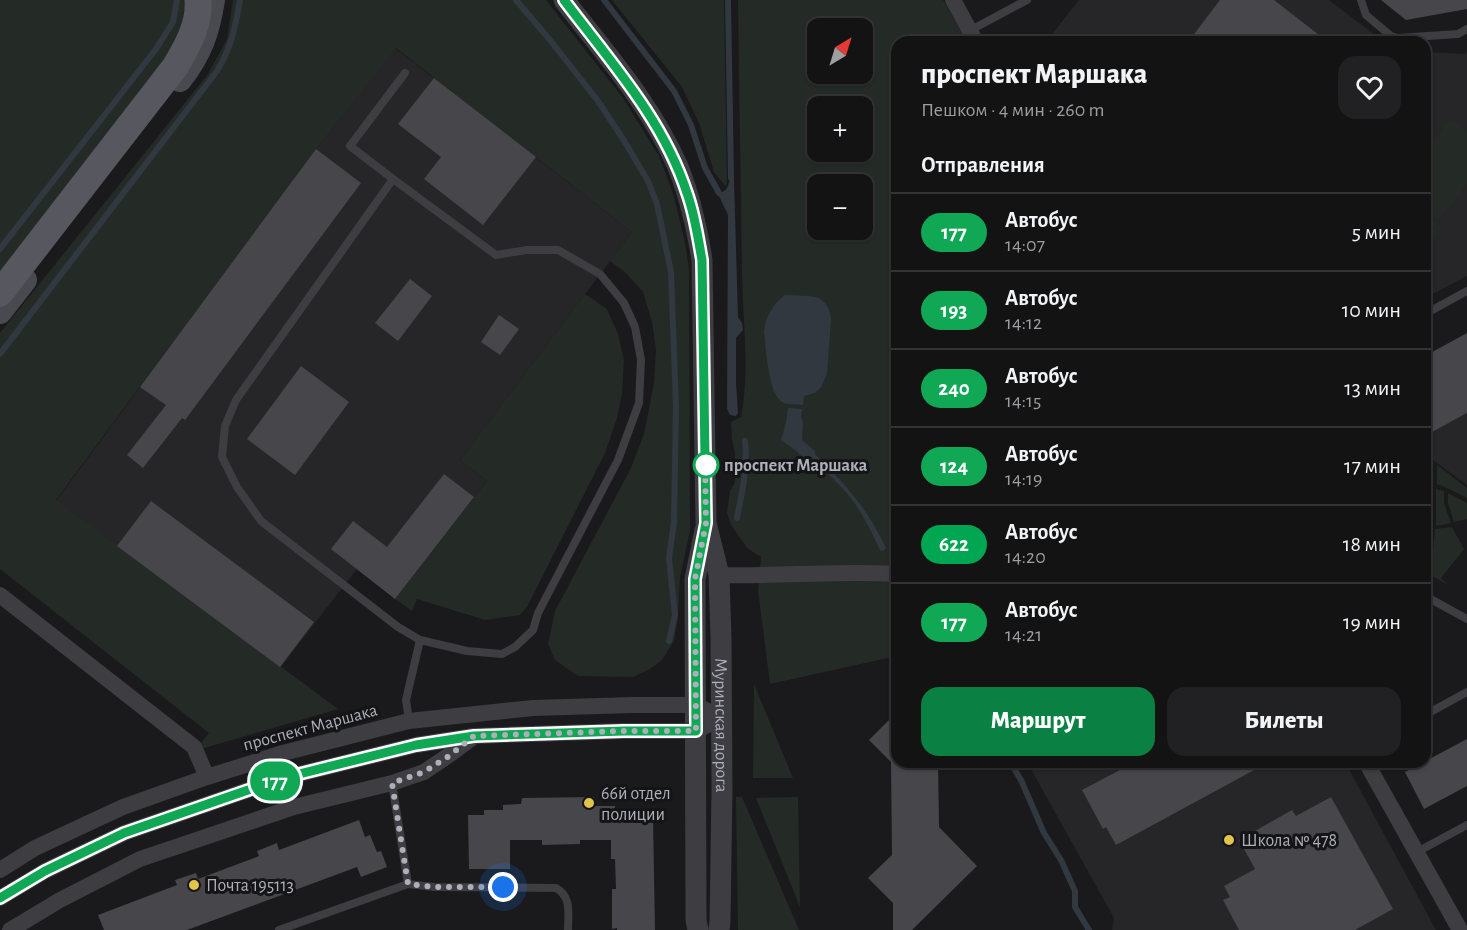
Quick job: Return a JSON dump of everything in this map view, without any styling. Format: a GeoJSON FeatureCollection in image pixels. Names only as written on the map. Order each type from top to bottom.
{"type":"FeatureCollection","features":[{"type":"Feature","properties":{"kind":"main road"},"geometry":{"type":"LineString","coordinates":[[0,293],[175,67],[187,47],[195,25],[198,0]]}},
{"type":"Feature","properties":{"kind":"main road"},"geometry":{"type":"LineString","coordinates":[[0,312],[184,74],[199,52],[209,24],[213,0]]}},
{"type":"Feature","properties":{"kind":"street","name":"Муринская дорога"},"geometry":{"type":"LineString","coordinates":[[564,0],[644,105],[663,137],[688,194],[702,260],[706,523],[695,579],[696,920],[698,930]]}},
{"type":"Feature","properties":{"kind":"street"},"geometry":{"type":"LineString","coordinates":[[953,0],[973,36]]}},
{"type":"Feature","properties":{"kind":"street","name":"Муринская дорога"},"geometry":{"type":"LineString","coordinates":[[706,523],[718,575],[721,638],[722,789],[719,930]]}},
{"type":"Feature","properties":{"kind":"street"},"geometry":{"type":"LineString","coordinates":[[718,575],[891,574]]}},
{"type":"Feature","properties":{"kind":"street"},"geometry":{"type":"LineString","coordinates":[[0,595],[194,747],[207,777]]}},
{"type":"Feature","properties":{"kind":"street","name":"проспект Маршака"},"geometry":{"type":"LineString","coordinates":[[0,870],[35,848],[123,807],[207,777],[294,750],[409,721],[534,708],[633,705],[696,705],[721,718]]}},
{"type":"Feature","properties":{"kind":"street"},"geometry":{"type":"LineString","coordinates":[[0,898],[45,871],[124,833],[283,778],[416,745],[474,736],[696,731],[721,718]]}},
{"type":"Feature","properties":{"kind":"street"},"geometry":{"type":"LineString","coordinates":[[10,930],[29,925],[60,900],[140,859],[294,807],[392,783],[424,772],[474,736]]}},
{"type":"Feature","properties":{"kind":"street"},"geometry":{"type":"LineString","coordinates":[[1369,768],[1460,930]]}},
{"type":"Feature","properties":{"kind":"lane"},"geometry":{"type":"LineString","coordinates":[[973,36],[1027,0]]}},
{"type":"Feature","properties":{"kind":"lane"},"geometry":{"type":"LineString","coordinates":[[1361,0],[1366,15],[1391,36]]}},
{"type":"Feature","properties":{"kind":"lane"},"geometry":{"type":"LineString","coordinates":[[1428,36],[1458,34],[1467,29]]}},
{"type":"Feature","properties":{"kind":"lane"},"geometry":{"type":"LineString","coordinates":[[393,179],[236,400],[225,426],[222,457],[237,487],[261,520],[398,627],[420,640],[467,651],[502,654],[515,647],[533,630],[538,613],[618,460],[639,403],[641,360],[635,327],[624,303],[600,274],[558,250],[527,250],[496,255],[350,146],[405,73]]}},
{"type":"Feature","properties":{"kind":"lane"},"geometry":{"type":"LineString","coordinates":[[1431,311],[1467,291]]}},
{"type":"Feature","properties":{"kind":"lane"},"geometry":{"type":"LineString","coordinates":[[1431,599],[1467,619]]}},
{"type":"Feature","properties":{"kind":"lane"},"geometry":{"type":"LineString","coordinates":[[409,721],[406,700],[420,640]]}},
{"type":"Feature","properties":{"kind":"lane"},"geometry":{"type":"LineString","coordinates":[[1431,712],[1467,692]]}},
{"type":"Feature","properties":{"kind":"lane"},"geometry":{"type":"LineString","coordinates":[[392,783],[408,884]]}},
{"type":"Feature","properties":{"kind":"lane"},"geometry":{"type":"LineString","coordinates":[[1417,852],[1467,825]]}},
{"type":"Feature","properties":{"kind":"lane"},"geometry":{"type":"LineString","coordinates":[[279,930],[408,884],[434,887],[556,888],[566,897],[568,930]]}},
{"type":"Feature","properties":{"kind":"shaded area"},"geometry":{"type":"Polygon","coordinates":[[[0,0],[185,0],[185,7],[179,35],[166,59],[0,271],[0,0]]]}},
{"type":"Feature","properties":{"kind":"shaded area"},"geometry":{"type":"Polygon","coordinates":[[[233,0],[546,0],[623,98],[659,156],[673,193],[689,269],[690,531],[680,577],[674,641],[662,660],[650,669],[633,677],[578,676],[555,660],[548,644],[555,611],[631,468],[644,434],[654,383],[656,350],[652,322],[643,292],[625,272],[610,261],[632,232],[396,48],[316,149],[56,500],[338,709],[201,749],[201,743],[209,733],[0,569],[0,333],[208,74],[227,39],[233,0]]]}},
{"type":"Feature","properties":{"kind":"shaded area"},"geometry":{"type":"Polygon","coordinates":[[[612,0],[724,0],[727,184],[725,186],[714,172],[699,123],[682,87],[612,0]]]}},
{"type":"Feature","properties":{"kind":"shaded area"},"geometry":{"type":"Polygon","coordinates":[[[738,0],[943,0],[964,36],[891,36],[891,657],[770,684],[758,590],[761,557],[747,548],[731,525],[727,513],[730,491],[735,482],[735,453],[731,422],[741,417],[746,364],[742,275],[738,0]]]}},
{"type":"Feature","properties":{"kind":"shaded area"},"geometry":{"type":"Polygon","coordinates":[[[1079,0],[1329,0],[1376,36],[1051,36],[1079,0]]]}},
{"type":"Feature","properties":{"kind":"shaded area"},"geometry":{"type":"Polygon","coordinates":[[[395,48],[632,232],[460,460],[487,481],[395,599],[357,569],[280,668],[56,501],[316,149],[395,48]]]}},
{"type":"Feature","properties":{"kind":"shaded area"},"geometry":{"type":"Polygon","coordinates":[[[1467,51],[1467,276],[1431,295],[1431,52],[1465,54],[1467,51]]]}},
{"type":"Feature","properties":{"kind":"shaded area"},"geometry":{"type":"Polygon","coordinates":[[[1450,119],[1467,132],[1467,184],[1439,220],[1431,214],[1431,144],[1450,119]]]}},
{"type":"Feature","properties":{"kind":"shaded area"},"geometry":{"type":"Polygon","coordinates":[[[731,173],[734,180],[738,317],[743,330],[736,338],[738,413],[736,416],[730,415],[727,409],[728,215],[719,193],[727,188],[731,173]]]}},
{"type":"Feature","properties":{"kind":"shaded area"},"geometry":{"type":"Polygon","coordinates":[[[1431,220],[1441,227],[1431,240],[1431,220]]]}},
{"type":"Feature","properties":{"kind":"shaded area"},"geometry":{"type":"Polygon","coordinates":[[[585,294],[607,309],[618,334],[624,360],[622,394],[617,418],[605,453],[527,607],[520,615],[485,620],[417,599],[412,611],[395,599],[487,481],[460,460],[585,294]]]}},
{"type":"Feature","properties":{"kind":"shaded area"},"geometry":{"type":"Polygon","coordinates":[[[785,295],[819,298],[829,309],[831,319],[827,374],[821,387],[815,393],[804,396],[803,405],[786,404],[779,399],[774,391],[769,371],[764,331],[766,320],[777,302],[785,295]]]}},
{"type":"Feature","properties":{"kind":"shaded area"},"geometry":{"type":"Polygon","coordinates":[[[788,408],[802,409],[802,440],[815,451],[815,454],[863,509],[886,548],[883,551],[880,550],[857,507],[843,489],[811,457],[806,460],[781,440],[788,408]]]}},
{"type":"Feature","properties":{"kind":"shaded area"},"geometry":{"type":"Polygon","coordinates":[[[1467,413],[1467,485],[1431,458],[1431,433],[1467,413]]]}},
{"type":"Feature","properties":{"kind":"shaded area"},"geometry":{"type":"Polygon","coordinates":[[[1437,465],[1467,488],[1467,498],[1437,484],[1437,465]]]}},
{"type":"Feature","properties":{"kind":"shaded area"},"geometry":{"type":"Polygon","coordinates":[[[1436,489],[1444,491],[1444,503],[1451,523],[1436,526],[1436,489]]]}},
{"type":"Feature","properties":{"kind":"shaded area"},"geometry":{"type":"Polygon","coordinates":[[[1448,493],[1467,503],[1467,519],[1454,522],[1448,503],[1448,493]]]}},
{"type":"Feature","properties":{"kind":"shaded area"},"geometry":{"type":"Polygon","coordinates":[[[1452,527],[1464,549],[1441,578],[1448,585],[1431,575],[1435,529],[1452,527]]]}},
{"type":"Feature","properties":{"kind":"shaded area"},"geometry":{"type":"Polygon","coordinates":[[[754,684],[793,778],[753,778],[754,684]]]}},
{"type":"Feature","properties":{"kind":"shaded area","name":"Школа № 478"},"geometry":{"type":"Polygon","coordinates":[[[1030,768],[1348,768],[1436,930],[1112,930],[1114,918],[1030,768]]]}},
{"type":"Feature","properties":{"kind":"shaded area"},"geometry":{"type":"Polygon","coordinates":[[[736,797],[742,797],[799,930],[738,930],[736,797]]]}},
{"type":"Feature","properties":{"kind":"shaded area"},"geometry":{"type":"Polygon","coordinates":[[[798,797],[800,907],[756,798],[798,797]]]}},
{"type":"Feature","properties":{"kind":"building"},"geometry":{"type":"Polygon","coordinates":[[[1220,0],[1274,0],[1320,36],[1193,36],[1220,0]]]}},
{"type":"Feature","properties":{"kind":"building"},"geometry":{"type":"Polygon","coordinates":[[[1381,0],[1467,0],[1467,9],[1406,20],[1381,0]]]}},
{"type":"Feature","properties":{"kind":"building"},"geometry":{"type":"Polygon","coordinates":[[[434,78],[536,157],[483,225],[424,179],[441,157],[398,124],[434,78]]]}},
{"type":"Feature","properties":{"kind":"building"},"geometry":{"type":"Polygon","coordinates":[[[316,149],[361,183],[185,420],[182,418],[143,468],[127,455],[166,405],[140,387],[316,149]]]}},
{"type":"Feature","properties":{"kind":"building"},"geometry":{"type":"Polygon","coordinates":[[[410,279],[432,296],[398,341],[375,323],[410,279]]]}},
{"type":"Feature","properties":{"kind":"building"},"geometry":{"type":"Polygon","coordinates":[[[499,315],[519,329],[500,355],[481,342],[499,315]]]}},
{"type":"Feature","properties":{"kind":"building"},"geometry":{"type":"Polygon","coordinates":[[[1467,333],[1467,413],[1431,433],[1431,353],[1467,333]]]}},
{"type":"Feature","properties":{"kind":"building"},"geometry":{"type":"Polygon","coordinates":[[[301,366],[349,402],[295,475],[247,439],[301,366]]]}},
{"type":"Feature","properties":{"kind":"building"},"geometry":{"type":"Polygon","coordinates":[[[444,474],[474,497],[395,599],[331,549],[353,521],[387,547],[444,474]]]}},
{"type":"Feature","properties":{"kind":"building"},"geometry":{"type":"Polygon","coordinates":[[[151,501],[314,622],[280,667],[117,546],[151,501]]]}},
{"type":"Feature","properties":{"kind":"building"},"geometry":{"type":"Polygon","coordinates":[[[891,718],[891,762],[869,740],[891,718]]]}},
{"type":"Feature","properties":{"kind":"building"},"geometry":{"type":"Polygon","coordinates":[[[1467,739],[1467,786],[1424,809],[1405,772],[1413,768],[1431,768],[1431,758],[1467,739]]]}},
{"type":"Feature","properties":{"kind":"building"},"geometry":{"type":"Polygon","coordinates":[[[891,768],[938,768],[939,827],[977,866],[912,930],[893,930],[893,903],[868,878],[892,855],[891,768]]]}},
{"type":"Feature","properties":{"kind":"building"},"geometry":{"type":"Polygon","coordinates":[[[1124,768],[1258,768],[1116,845],[1106,827],[1103,829],[1082,790],[1124,768]]]}},
{"type":"Feature","properties":{"kind":"building"},"geometry":{"type":"Polygon","coordinates":[[[594,797],[595,806],[615,806],[615,812],[633,811],[634,818],[653,818],[655,930],[612,929],[612,889],[616,889],[615,859],[611,859],[611,840],[580,840],[580,844],[542,845],[542,840],[510,840],[510,869],[469,869],[468,815],[484,815],[484,810],[503,810],[503,805],[521,804],[522,798],[594,797]]]}},
{"type":"Feature","properties":{"kind":"building"},"geometry":{"type":"Polygon","coordinates":[[[1331,797],[1393,909],[1355,930],[1239,930],[1223,900],[1230,897],[1224,886],[1255,869],[1239,840],[1292,810],[1296,816],[1331,797]]]}},
{"type":"Feature","properties":{"kind":"building"},"geometry":{"type":"Polygon","coordinates":[[[359,820],[365,837],[370,835],[377,852],[381,851],[387,867],[361,877],[357,867],[187,930],[104,930],[98,915],[177,885],[175,880],[196,873],[198,879],[259,856],[257,851],[277,843],[279,850],[359,820]]]}},
{"type":"Feature","properties":{"kind":"waterway"},"geometry":{"type":"LineString","coordinates":[[0,249],[156,49],[173,22],[177,0]]}},
{"type":"Feature","properties":{"kind":"waterway"},"geometry":{"type":"LineString","coordinates":[[0,354],[217,71],[232,37],[240,0]]}},
{"type":"Feature","properties":{"kind":"waterway"},"geometry":{"type":"LineString","coordinates":[[516,0],[598,101],[648,181],[657,204],[671,272],[676,406],[674,522],[669,558],[675,615],[669,641]]}},
{"type":"Feature","properties":{"kind":"waterway"},"geometry":{"type":"LineString","coordinates":[[604,0],[674,91],[691,125],[705,168],[719,193],[724,197]]}},
{"type":"Feature","properties":{"kind":"waterway"},"geometry":{"type":"LineString","coordinates":[[728,0],[731,178]]}},
{"type":"Feature","properties":{"kind":"waterway"},"geometry":{"type":"LineString","coordinates":[[737,518],[745,470],[745,441]]}},
{"type":"Feature","properties":{"kind":"waterway"},"geometry":{"type":"LineString","coordinates":[[1014,768],[1044,833],[1061,860],[1075,891],[1075,907],[1089,930]]}},
{"type":"Feature","properties":{"kind":"bus line","name":"177"},"geometry":{"type":"LineString","coordinates":[[0,898],[45,871],[124,833],[283,778],[416,745],[474,736],[696,731],[695,579],[706,523],[702,260],[697,229],[688,194],[663,137],[644,105],[564,0]]}},
{"type":"Feature","properties":{"kind":"place","name":"проспект Маршака"},"geometry":{"type":"Point","coordinates":[706,465]}},
{"type":"Feature","properties":{"kind":"place","name":"66й отдел полиции"},"geometry":{"type":"Point","coordinates":[589,803]}},
{"type":"Feature","properties":{"kind":"place","name":"Школа № 478"},"geometry":{"type":"Point","coordinates":[1229,840]}},
{"type":"Feature","properties":{"kind":"place","name":"Почта 195113"},"geometry":{"type":"Point","coordinates":[194,885]}},
{"type":"Feature","properties":{"kind":"route"},"geometry":{"type":"LineString","coordinates":[[503,887],[434,887],[408,884],[392,783],[424,772],[474,736],[696,731],[695,579],[706,523],[705,460],[706,465]]}}]}
